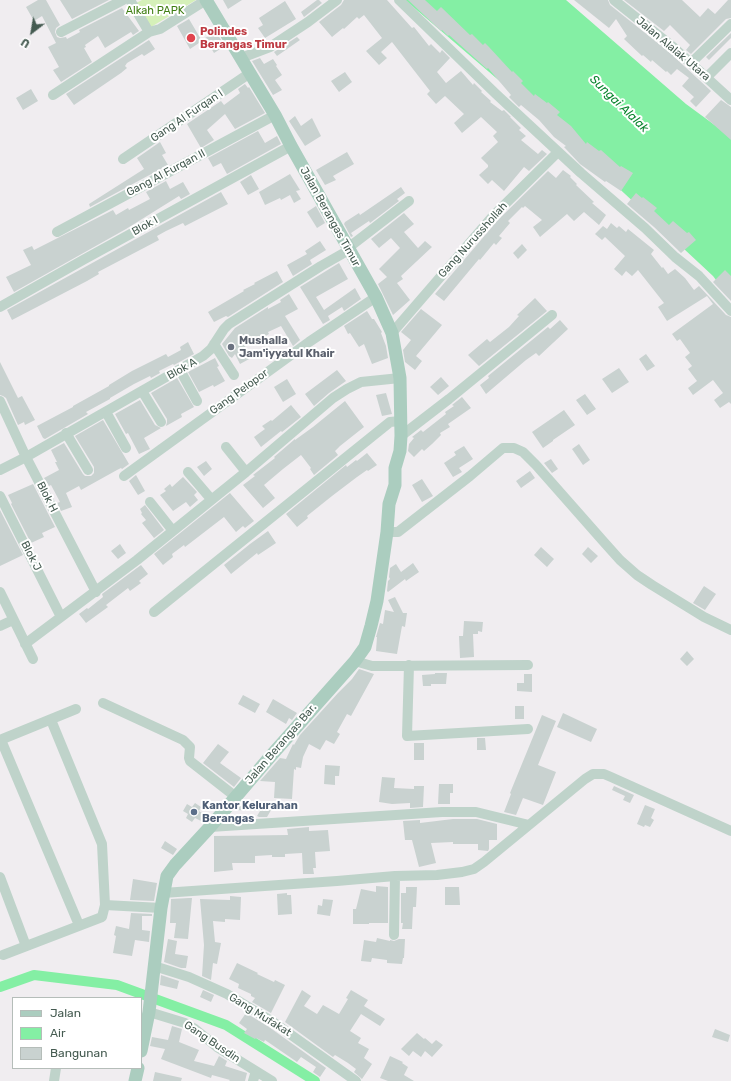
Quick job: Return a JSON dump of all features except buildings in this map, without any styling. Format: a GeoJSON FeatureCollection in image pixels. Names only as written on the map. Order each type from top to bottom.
{"type":"FeatureCollection","features":[{"type":"Feature","properties":{"kind":"main road","name":"Jalan Berangas Timur"},"geometry":{"type":"LineString","coordinates":[[206,0],[275,115],[376,297],[392,333],[400,378],[400,451]]}},
{"type":"Feature","properties":{"kind":"main road","name":"Jalan Berangas Bar."},"geometry":{"type":"LineString","coordinates":[[142,1046],[150,1008],[161,908],[167,876],[306,715],[356,662],[365,647],[377,601],[387,532],[389,504],[395,485],[395,468],[400,451]]}},
{"type":"Feature","properties":{"kind":"main road"},"geometry":{"type":"LineString","coordinates":[[135,1081],[138,1069]]}},
{"type":"Feature","properties":{"kind":"street"},"geometry":{"type":"LineString","coordinates":[[61,32],[123,0]]}},
{"type":"Feature","properties":{"kind":"street"},"geometry":{"type":"LineString","coordinates":[[130,0],[149,32]]}},
{"type":"Feature","properties":{"kind":"street"},"geometry":{"type":"LineString","coordinates":[[53,95],[149,32],[160,29],[206,0]]}},
{"type":"Feature","properties":{"kind":"street"},"geometry":{"type":"LineString","coordinates":[[241,58],[270,47],[313,19],[337,0]]}},
{"type":"Feature","properties":{"kind":"street"},"geometry":{"type":"LineString","coordinates":[[399,0],[558,152],[675,257],[699,276],[731,310]]}},
{"type":"Feature","properties":{"kind":"street","name":"Jalan Alalak Utara"},"geometry":{"type":"LineString","coordinates":[[614,0],[664,39],[731,100]]}},
{"type":"Feature","properties":{"kind":"street"},"geometry":{"type":"LineString","coordinates":[[691,63],[731,24]]}},
{"type":"Feature","properties":{"kind":"street"},"geometry":{"type":"LineString","coordinates":[[707,77],[731,52]]}},
{"type":"Feature","properties":{"kind":"street","name":"Gang Al Furqan I"},"geometry":{"type":"LineString","coordinates":[[123,159],[250,73]]}},
{"type":"Feature","properties":{"kind":"street","name":"Gang Al Furqan II"},"geometry":{"type":"LineString","coordinates":[[57,232],[275,115]]}},
{"type":"Feature","properties":{"kind":"street","name":"Blok I"},"geometry":{"type":"LineString","coordinates":[[0,307],[291,146]]}},
{"type":"Feature","properties":{"kind":"street","name":"Gang Nurusshollah"},"geometry":{"type":"LineString","coordinates":[[392,333],[493,216],[558,152]]}},
{"type":"Feature","properties":{"kind":"street","name":"Blok A"},"geometry":{"type":"LineString","coordinates":[[0,470],[26,457],[203,356],[229,324],[349,249],[409,201]]}},
{"type":"Feature","properties":{"kind":"street","name":"Gang Pelopor"},"geometry":{"type":"LineString","coordinates":[[124,476],[309,342],[376,297]]}},
{"type":"Feature","properties":{"kind":"street"},"geometry":{"type":"LineString","coordinates":[[401,436],[450,399],[552,315]]}},
{"type":"Feature","properties":{"kind":"street"},"geometry":{"type":"LineString","coordinates":[[214,344],[234,375]]}},
{"type":"Feature","properties":{"kind":"street"},"geometry":{"type":"LineString","coordinates":[[180,370],[197,401]]}},
{"type":"Feature","properties":{"kind":"street"},"geometry":{"type":"LineString","coordinates":[[25,644],[96,592],[173,531],[246,472],[333,398],[361,382],[400,378]]}},
{"type":"Feature","properties":{"kind":"street"},"geometry":{"type":"LineString","coordinates":[[142,391],[161,422]]}},
{"type":"Feature","properties":{"kind":"street","name":"Blok H"},"geometry":{"type":"LineString","coordinates":[[0,402],[26,457],[96,592]]}},
{"type":"Feature","properties":{"kind":"street"},"geometry":{"type":"LineString","coordinates":[[106,412],[126,448]]}},
{"type":"Feature","properties":{"kind":"street"},"geometry":{"type":"LineString","coordinates":[[154,612],[390,422],[400,420]]}},
{"type":"Feature","properties":{"kind":"street"},"geometry":{"type":"LineString","coordinates":[[66,434],[88,470]]}},
{"type":"Feature","properties":{"kind":"street"},"geometry":{"type":"LineString","coordinates":[[226,447],[246,472]]}},
{"type":"Feature","properties":{"kind":"street"},"geometry":{"type":"LineString","coordinates":[[387,532],[398,532],[470,476],[503,448],[514,448],[523,452],[536,465],[607,546],[637,575],[704,617],[731,630]]}},
{"type":"Feature","properties":{"kind":"street"},"geometry":{"type":"LineString","coordinates":[[188,472],[211,499]]}},
{"type":"Feature","properties":{"kind":"street","name":"Blok J"},"geometry":{"type":"LineString","coordinates":[[0,496],[61,617]]}},
{"type":"Feature","properties":{"kind":"street"},"geometry":{"type":"LineString","coordinates":[[150,502],[173,531]]}},
{"type":"Feature","properties":{"kind":"street"},"geometry":{"type":"LineString","coordinates":[[0,592],[33,658]]}},
{"type":"Feature","properties":{"kind":"street"},"geometry":{"type":"LineString","coordinates":[[0,626],[13,620]]}},
{"type":"Feature","properties":{"kind":"street"},"geometry":{"type":"LineString","coordinates":[[356,662],[372,666],[528,665]]}},
{"type":"Feature","properties":{"kind":"street"},"geometry":{"type":"LineString","coordinates":[[409,666],[407,736],[528,729]]}},
{"type":"Feature","properties":{"kind":"street"},"geometry":{"type":"LineString","coordinates":[[103,704],[183,740],[190,747],[190,761],[236,797]]}},
{"type":"Feature","properties":{"kind":"street"},"geometry":{"type":"LineString","coordinates":[[76,709],[1,740],[79,925]]}},
{"type":"Feature","properties":{"kind":"street"},"geometry":{"type":"LineString","coordinates":[[3,955],[102,917],[105,905],[102,844],[51,720]]}},
{"type":"Feature","properties":{"kind":"street"},"geometry":{"type":"LineString","coordinates":[[163,893],[395,876],[437,875],[474,869],[593,774],[611,777],[731,830]]}},
{"type":"Feature","properties":{"kind":"street"},"geometry":{"type":"LineString","coordinates":[[210,827],[442,812],[476,812],[529,825]]}},
{"type":"Feature","properties":{"kind":"street"},"geometry":{"type":"LineString","coordinates":[[394,935],[395,876]]}},
{"type":"Feature","properties":{"kind":"street"},"geometry":{"type":"LineString","coordinates":[[0,877],[26,946]]}},
{"type":"Feature","properties":{"kind":"street"},"geometry":{"type":"LineString","coordinates":[[105,905],[161,908]]}},
{"type":"Feature","properties":{"kind":"street","name":"Gang Mufakat"},"geometry":{"type":"LineString","coordinates":[[154,972],[189,977],[227,994],[273,1022],[356,1081]]}},
{"type":"Feature","properties":{"kind":"street","name":"Gang Busdin"},"geometry":{"type":"LineString","coordinates":[[150,1008],[185,1023],[195,1029],[254,1076],[272,1081]]}},
{"type":"Feature","properties":{"kind":"street"},"geometry":{"type":"LineString","coordinates":[[54,1081],[56,1069]]}},
{"type":"Feature","properties":{"kind":"green space","name":"Alkah PAPK"},"geometry":{"type":"Polygon","coordinates":[[[142,0],[196,0],[151,27],[136,3],[142,0]]]}},
{"type":"Feature","properties":{"kind":"water","name":"Sungai Alalak"},"geometry":{"type":"Polygon","coordinates":[[[405,0],[566,0],[686,104],[731,137],[731,300],[713,276],[551,125],[405,0]]]}},
{"type":"Feature","properties":{"kind":"waterway"},"geometry":{"type":"LineString","coordinates":[[0,987],[34,975],[117,985],[226,1025],[315,1081]]}},
{"type":"Feature","properties":{"kind":"place","name":"Polindes Berangas Timur"},"geometry":{"type":"Point","coordinates":[191,38]}},
{"type":"Feature","properties":{"kind":"place","name":"Mushalla Jam'iyyatul Khair"},"geometry":{"type":"Point","coordinates":[231,347]}},
{"type":"Feature","properties":{"kind":"place","name":"Kantor Kelurahan Berangas"},"geometry":{"type":"Point","coordinates":[194,812]}}]}
